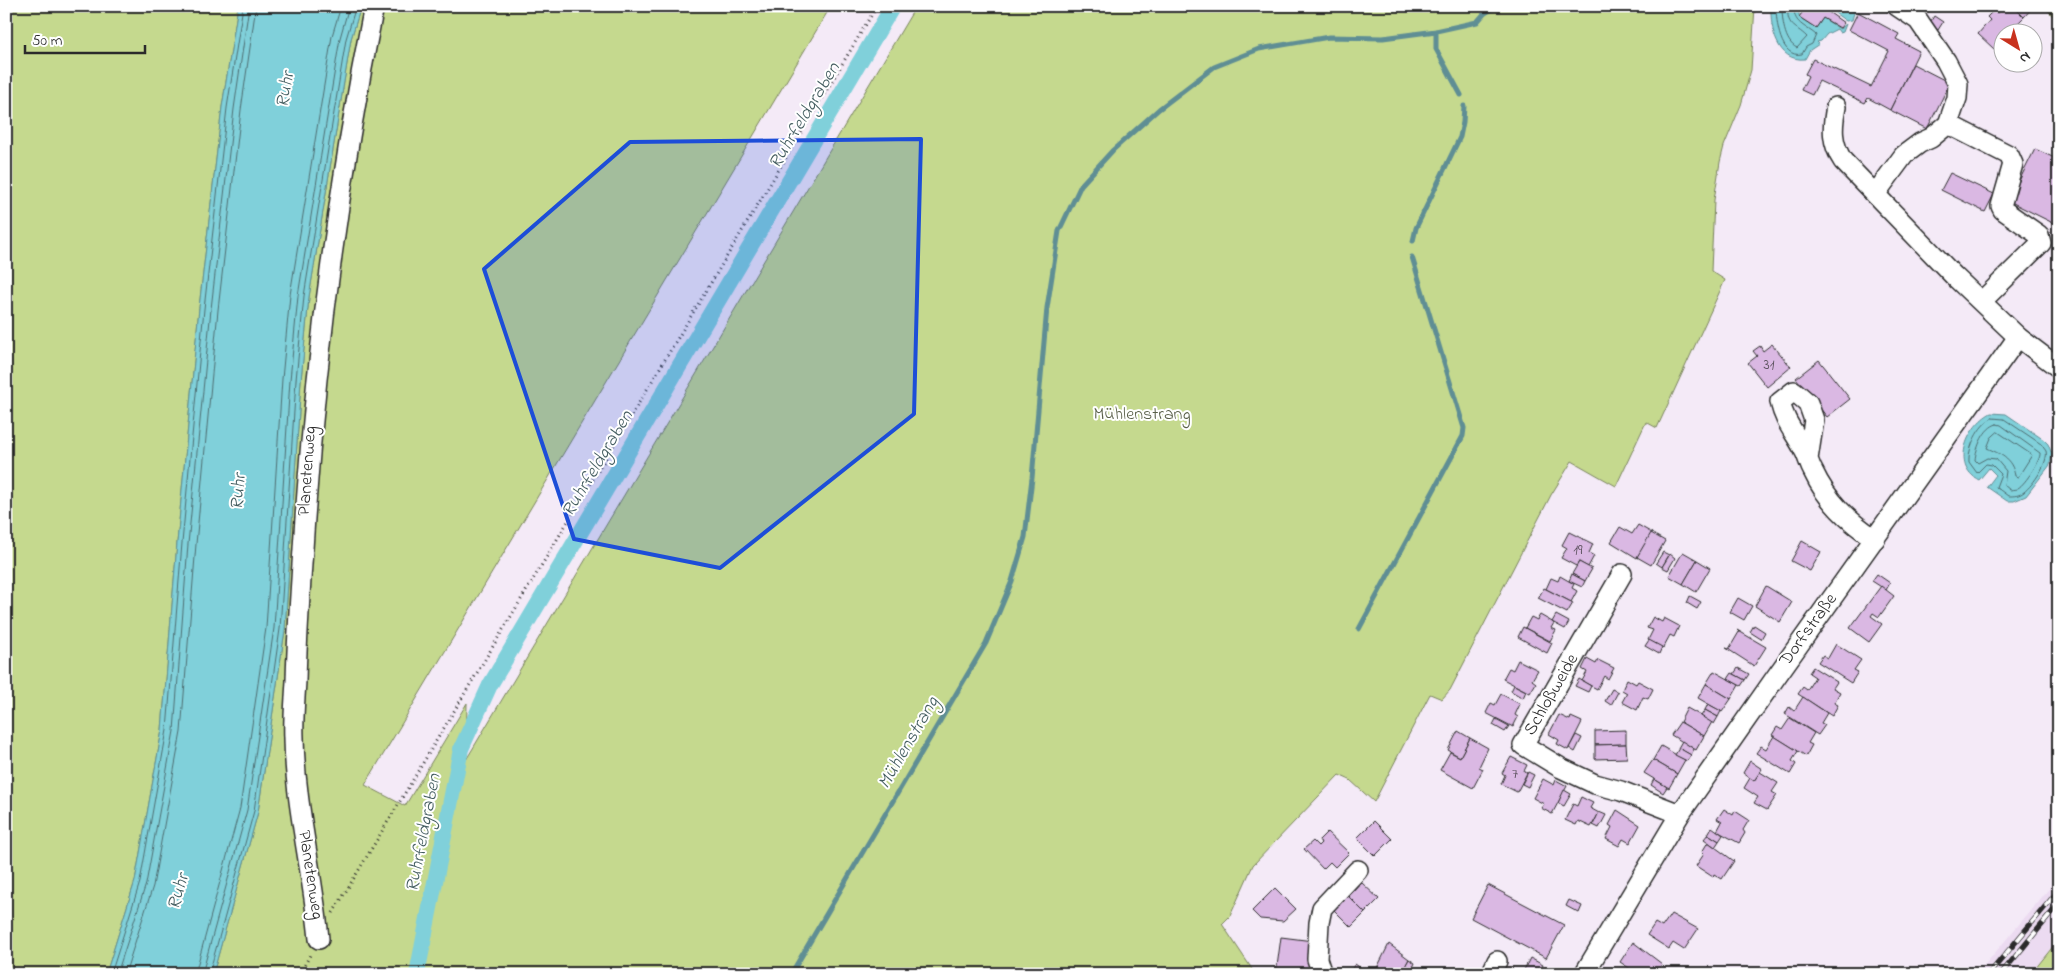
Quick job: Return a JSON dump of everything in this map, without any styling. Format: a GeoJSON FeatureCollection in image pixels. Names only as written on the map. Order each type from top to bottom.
{"type":"FeatureCollection","features":[{"type":"Feature","properties":{"kind":"street","name":"Planetenweg"},"geometry":{"type":"LineString","coordinates":[[319,939],[314,891],[299,804],[294,737],[298,619],[309,447],[329,271],[362,65],[374,6]]}},
{"type":"Feature","properties":{"kind":"street"},"geometry":{"type":"LineString","coordinates":[[1876,194],[1904,155],[1920,143],[1931,138],[1948,124],[1958,98],[1958,84],[1946,60],[1918,20],[1897,6]]}},
{"type":"Feature","properties":{"kind":"street"},"geometry":{"type":"LineString","coordinates":[[1836,106],[1832,123],[1836,149],[1853,172],[1954,276],[2018,337],[2059,368]]}},
{"type":"Feature","properties":{"kind":"street"},"geometry":{"type":"LineString","coordinates":[[1948,124],[2009,155],[2014,164],[2001,206],[2002,210],[2039,235],[2041,243],[1982,301]]}},
{"type":"Feature","properties":{"kind":"street","name":"Dorfstraße"},"geometry":{"type":"LineString","coordinates":[[1584,974],[1680,814],[2018,337]]}},
{"type":"Feature","properties":{"kind":"street"},"geometry":{"type":"LineString","coordinates":[[1808,459],[1813,472],[1833,505],[1856,526],[1875,539]]}},
{"type":"Feature","properties":{"kind":"street","name":"Schloßweide"},"geometry":{"type":"LineString","coordinates":[[1622,574],[1523,745],[1561,768],[1595,784],[1621,791],[1680,814]]}},
{"type":"Feature","properties":{"kind":"street"},"geometry":{"type":"LineString","coordinates":[[1322,974],[1317,959],[1319,923],[1322,908],[1358,870]]}},
{"type":"Feature","properties":{"kind":"path"},"geometry":{"type":"LineString","coordinates":[[333,914],[877,6]]}},
{"type":"Feature","properties":{"kind":"path"},"geometry":{"type":"LineString","coordinates":[[300,974],[319,939]]}},
{"type":"Feature","properties":{"kind":"highlighted area"},"geometry":{"type":"Polygon","coordinates":[[[921,139],[914,414],[720,568],[574,539],[484,269],[630,142],[921,139]]]}},
{"type":"Feature","properties":{"kind":"shaded area"},"geometry":{"type":"Polygon","coordinates":[[[2059,877],[2059,939],[2031,974],[1977,974],[2059,877]]]}},
{"type":"Feature","properties":{"kind":"green space"},"geometry":{"type":"Polygon","coordinates":[[[6,6],[238,6],[222,107],[199,308],[162,730],[135,881],[106,974],[6,974],[6,6]]]}},
{"type":"Feature","properties":{"kind":"green space","name":"Mühlenstrang"},"geometry":{"type":"Polygon","coordinates":[[[361,6],[831,6],[365,785],[405,806],[467,703],[466,760],[916,6],[1755,6],[1751,70],[1741,105],[1724,146],[1714,200],[1711,271],[1725,280],[1657,428],[1646,422],[1616,486],[1572,461],[1551,495],[1450,690],[1442,699],[1430,694],[1374,802],[1350,780],[1339,775],[1253,865],[1230,916],[1222,924],[1252,969],[1249,974],[213,974],[258,812],[285,630],[301,380],[309,297],[351,39],[361,6]]]}},
{"type":"Feature","properties":{"kind":"green space"},"geometry":{"type":"Polygon","coordinates":[[[2044,6],[2059,6],[2059,23],[2044,6]]]}},
{"type":"Feature","properties":{"kind":"green space"},"geometry":{"type":"Polygon","coordinates":[[[2059,939],[2059,974],[2031,974],[2059,939]]]}},
{"type":"Feature","properties":{"kind":"water","name":"Ruhr"},"geometry":{"type":"Polygon","coordinates":[[[238,6],[361,6],[351,39],[309,297],[301,380],[285,630],[258,812],[213,974],[106,974],[135,881],[162,730],[199,308],[222,107],[238,6]]]}},
{"type":"Feature","properties":{"kind":"water"},"geometry":{"type":"Polygon","coordinates":[[[1771,6],[1801,6],[1799,17],[1816,28],[1823,18],[1840,29],[1846,24],[1843,32],[1840,33],[1837,29],[1817,42],[1819,44],[1810,50],[1805,59],[1795,58],[1788,55],[1777,42],[1772,24],[1771,6]]]}},
{"type":"Feature","properties":{"kind":"water"},"geometry":{"type":"Polygon","coordinates":[[[1833,6],[1856,6],[1852,20],[1846,21],[1832,11],[1833,6]]]}},
{"type":"Feature","properties":{"kind":"water"},"geometry":{"type":"Polygon","coordinates":[[[1991,413],[2006,414],[2044,440],[2052,454],[2050,465],[2026,496],[2014,501],[2007,501],[1987,487],[1996,475],[1989,468],[1979,480],[1970,473],[1965,465],[1964,455],[1969,436],[1975,426],[1991,413]]]}},
{"type":"Feature","properties":{"kind":"building"},"geometry":{"type":"Polygon","coordinates":[[[1807,6],[1831,6],[1827,11],[1844,23],[1840,28],[1823,18],[1816,28],[1799,17],[1807,6]]]}},
{"type":"Feature","properties":{"kind":"building"},"geometry":{"type":"Polygon","coordinates":[[[2003,6],[2013,6],[2024,17],[2019,22],[1992,22],[1992,47],[1978,34],[1990,20],[1987,17],[1994,10],[1997,13],[2003,6]]]}},
{"type":"Feature","properties":{"kind":"building"},"geometry":{"type":"Polygon","coordinates":[[[2013,6],[2034,6],[2024,17],[2013,6]]]}},
{"type":"Feature","properties":{"kind":"building"},"geometry":{"type":"Polygon","coordinates":[[[1858,12],[1899,34],[1896,39],[1919,51],[1890,110],[1868,98],[1865,103],[1819,81],[1812,95],[1801,90],[1808,76],[1805,74],[1813,59],[1871,87],[1889,51],[1849,30],[1858,12]]]}},
{"type":"Feature","properties":{"kind":"building"},"geometry":{"type":"Polygon","coordinates":[[[1934,16],[1943,22],[1938,30],[1929,24],[1934,16]]]}},
{"type":"Feature","properties":{"kind":"building"},"geometry":{"type":"Polygon","coordinates":[[[1913,64],[1950,83],[1927,129],[1890,110],[1913,64]]]}},
{"type":"Feature","properties":{"kind":"building"},"geometry":{"type":"Polygon","coordinates":[[[2035,149],[2059,160],[2059,211],[2053,223],[2009,201],[2035,149]]]}},
{"type":"Feature","properties":{"kind":"building"},"geometry":{"type":"Polygon","coordinates":[[[1950,173],[1994,194],[1985,212],[1941,190],[1950,173]]]}},
{"type":"Feature","properties":{"kind":"building"},"geometry":{"type":"Polygon","coordinates":[[[1772,344],[1791,367],[1767,387],[1748,363],[1757,356],[1753,351],[1760,346],[1763,351],[1772,344]]]}},
{"type":"Feature","properties":{"kind":"building"},"geometry":{"type":"Polygon","coordinates":[[[1819,360],[1850,399],[1827,417],[1796,378],[1819,360]]]}},
{"type":"Feature","properties":{"kind":"building"},"geometry":{"type":"Polygon","coordinates":[[[1638,525],[1652,533],[1637,558],[1611,542],[1620,527],[1632,534],[1638,525]]]}},
{"type":"Feature","properties":{"kind":"building"},"geometry":{"type":"Polygon","coordinates":[[[1569,532],[1593,544],[1589,553],[1594,556],[1588,567],[1579,562],[1576,566],[1561,558],[1567,548],[1562,545],[1569,532]]]}},
{"type":"Feature","properties":{"kind":"building"},"geometry":{"type":"Polygon","coordinates":[[[1651,533],[1665,541],[1651,565],[1637,557],[1651,533]]]}},
{"type":"Feature","properties":{"kind":"building"},"geometry":{"type":"Polygon","coordinates":[[[1802,541],[1821,552],[1810,571],[1791,561],[1802,541]]]}},
{"type":"Feature","properties":{"kind":"building"},"geometry":{"type":"Polygon","coordinates":[[[1663,552],[1669,555],[1662,567],[1656,563],[1663,552]]]}},
{"type":"Feature","properties":{"kind":"building"},"geometry":{"type":"Polygon","coordinates":[[[1683,552],[1697,560],[1683,584],[1669,576],[1683,552]]]}},
{"type":"Feature","properties":{"kind":"building"},"geometry":{"type":"Polygon","coordinates":[[[1670,554],[1675,558],[1668,570],[1662,567],[1670,554]]]}},
{"type":"Feature","properties":{"kind":"building"},"geometry":{"type":"Polygon","coordinates":[[[1697,560],[1710,568],[1696,592],[1683,584],[1697,560]]]}},
{"type":"Feature","properties":{"kind":"building"},"geometry":{"type":"Polygon","coordinates":[[[1579,562],[1592,569],[1585,581],[1572,574],[1579,562]]]}},
{"type":"Feature","properties":{"kind":"building"},"geometry":{"type":"Polygon","coordinates":[[[1572,574],[1585,581],[1582,587],[1569,581],[1572,574]]]}},
{"type":"Feature","properties":{"kind":"building"},"geometry":{"type":"Polygon","coordinates":[[[1877,574],[1890,583],[1886,590],[1872,581],[1877,574]]]}},
{"type":"Feature","properties":{"kind":"building"},"geometry":{"type":"Polygon","coordinates":[[[1560,576],[1574,584],[1572,588],[1577,591],[1571,602],[1546,589],[1551,578],[1558,581],[1560,576]]]}},
{"type":"Feature","properties":{"kind":"building"},"geometry":{"type":"Polygon","coordinates":[[[1766,586],[1792,602],[1780,622],[1755,606],[1766,586]]]}},
{"type":"Feature","properties":{"kind":"building"},"geometry":{"type":"Polygon","coordinates":[[[1881,586],[1894,596],[1879,617],[1873,613],[1871,616],[1882,624],[1869,642],[1850,628],[1881,586]]]}},
{"type":"Feature","properties":{"kind":"building"},"geometry":{"type":"Polygon","coordinates":[[[1544,588],[1573,603],[1567,613],[1538,598],[1544,588]]]}},
{"type":"Feature","properties":{"kind":"building"},"geometry":{"type":"Polygon","coordinates":[[[1690,596],[1701,602],[1697,609],[1687,603],[1690,596]]]}},
{"type":"Feature","properties":{"kind":"building"},"geometry":{"type":"Polygon","coordinates":[[[1738,598],[1752,606],[1744,620],[1730,612],[1738,598]]]}},
{"type":"Feature","properties":{"kind":"building"},"geometry":{"type":"Polygon","coordinates":[[[1540,615],[1554,623],[1551,628],[1556,630],[1550,641],[1525,628],[1531,617],[1537,620],[1540,615]]]}},
{"type":"Feature","properties":{"kind":"building"},"geometry":{"type":"Polygon","coordinates":[[[1556,615],[1569,622],[1565,629],[1552,622],[1556,615]]]}},
{"type":"Feature","properties":{"kind":"building"},"geometry":{"type":"Polygon","coordinates":[[[1653,617],[1662,622],[1664,618],[1679,626],[1674,637],[1670,635],[1663,648],[1648,640],[1653,630],[1647,628],[1653,617]]]}},
{"type":"Feature","properties":{"kind":"building"},"geometry":{"type":"Polygon","coordinates":[[[1754,625],[1765,632],[1761,639],[1750,632],[1754,625]]]}},
{"type":"Feature","properties":{"kind":"building"},"geometry":{"type":"Polygon","coordinates":[[[1523,627],[1552,643],[1547,653],[1518,637],[1523,627]]]}},
{"type":"Feature","properties":{"kind":"building"},"geometry":{"type":"Polygon","coordinates":[[[1737,630],[1766,647],[1754,666],[1726,648],[1729,649],[1739,632],[1737,630]]]}},
{"type":"Feature","properties":{"kind":"building"},"geometry":{"type":"Polygon","coordinates":[[[1649,640],[1662,647],[1659,654],[1645,646],[1649,640]]]}},
{"type":"Feature","properties":{"kind":"building"},"geometry":{"type":"Polygon","coordinates":[[[1836,644],[1861,660],[1854,670],[1858,672],[1851,683],[1818,662],[1823,655],[1828,658],[1836,644]]]}},
{"type":"Feature","properties":{"kind":"building"},"geometry":{"type":"Polygon","coordinates":[[[1587,659],[1596,664],[1598,660],[1614,668],[1608,679],[1604,676],[1597,689],[1582,681],[1587,672],[1582,669],[1587,659]]]}},
{"type":"Feature","properties":{"kind":"building"},"geometry":{"type":"Polygon","coordinates":[[[1518,660],[1538,670],[1532,680],[1536,683],[1530,693],[1503,679],[1509,668],[1513,670],[1518,660]]]}},
{"type":"Feature","properties":{"kind":"building"},"geometry":{"type":"Polygon","coordinates":[[[1813,667],[1837,682],[1833,688],[1840,692],[1834,703],[1838,705],[1832,716],[1798,694],[1803,687],[1807,690],[1815,677],[1809,673],[1813,667]]]}},
{"type":"Feature","properties":{"kind":"building"},"geometry":{"type":"Polygon","coordinates":[[[1738,668],[1749,674],[1745,680],[1734,674],[1738,668]]]}},
{"type":"Feature","properties":{"kind":"building"},"geometry":{"type":"Polygon","coordinates":[[[1714,671],[1739,685],[1731,699],[1706,684],[1714,671]]]}},
{"type":"Feature","properties":{"kind":"building"},"geometry":{"type":"Polygon","coordinates":[[[1732,673],[1745,680],[1741,686],[1728,679],[1732,673]]]}},
{"type":"Feature","properties":{"kind":"building"},"geometry":{"type":"Polygon","coordinates":[[[1579,679],[1591,686],[1588,692],[1575,686],[1579,679]]]}},
{"type":"Feature","properties":{"kind":"building"},"geometry":{"type":"Polygon","coordinates":[[[1627,679],[1636,684],[1638,681],[1653,689],[1648,699],[1643,697],[1637,710],[1622,702],[1627,693],[1622,690],[1627,679]]]}},
{"type":"Feature","properties":{"kind":"building"},"geometry":{"type":"Polygon","coordinates":[[[1706,684],[1731,699],[1722,712],[1698,698],[1706,684]]]}},
{"type":"Feature","properties":{"kind":"building"},"geometry":{"type":"Polygon","coordinates":[[[1514,685],[1526,691],[1523,698],[1511,691],[1514,685]]]}},
{"type":"Feature","properties":{"kind":"building"},"geometry":{"type":"Polygon","coordinates":[[[1612,689],[1618,692],[1611,705],[1605,701],[1612,689]]]}},
{"type":"Feature","properties":{"kind":"building"},"geometry":{"type":"Polygon","coordinates":[[[1501,694],[1520,704],[1515,715],[1518,717],[1513,727],[1486,713],[1491,703],[1495,705],[1501,694]]]}},
{"type":"Feature","properties":{"kind":"building"},"geometry":{"type":"Polygon","coordinates":[[[1803,697],[1827,713],[1821,723],[1825,725],[1818,735],[1785,714],[1789,707],[1794,711],[1803,697]]]}},
{"type":"Feature","properties":{"kind":"building"},"geometry":{"type":"Polygon","coordinates":[[[1708,704],[1721,711],[1718,717],[1705,710],[1708,704]]]}},
{"type":"Feature","properties":{"kind":"building"},"geometry":{"type":"Polygon","coordinates":[[[1687,708],[1712,722],[1704,736],[1680,722],[1687,708]]]}},
{"type":"Feature","properties":{"kind":"building"},"geometry":{"type":"Polygon","coordinates":[[[1705,710],[1718,717],[1714,724],[1701,716],[1705,710]]]}},
{"type":"Feature","properties":{"kind":"building"},"geometry":{"type":"Polygon","coordinates":[[[1559,715],[1570,720],[1571,717],[1582,722],[1568,750],[1557,744],[1559,740],[1549,734],[1559,715]]]}},
{"type":"Feature","properties":{"kind":"building"},"geometry":{"type":"Polygon","coordinates":[[[1790,718],[1814,733],[1808,743],[1812,745],[1806,756],[1772,735],[1777,727],[1782,730],[1790,718]]]}},
{"type":"Feature","properties":{"kind":"building"},"geometry":{"type":"Polygon","coordinates":[[[1496,719],[1509,726],[1505,732],[1493,725],[1496,719]]]}},
{"type":"Feature","properties":{"kind":"building"},"geometry":{"type":"Polygon","coordinates":[[[1680,722],[1704,736],[1696,750],[1671,735],[1680,722]]]}},
{"type":"Feature","properties":{"kind":"building"},"geometry":{"type":"Polygon","coordinates":[[[1626,730],[1626,744],[1595,745],[1595,731],[1626,730]]]}},
{"type":"Feature","properties":{"kind":"building"},"geometry":{"type":"Polygon","coordinates":[[[1458,731],[1470,738],[1460,757],[1448,750],[1458,731]]]}},
{"type":"Feature","properties":{"kind":"building"},"geometry":{"type":"Polygon","coordinates":[[[1576,735],[1582,738],[1575,752],[1569,748],[1576,735]]]}},
{"type":"Feature","properties":{"kind":"building"},"geometry":{"type":"Polygon","coordinates":[[[1774,736],[1798,751],[1792,761],[1796,764],[1790,774],[1756,753],[1761,746],[1766,749],[1774,736]]]}},
{"type":"Feature","properties":{"kind":"building"},"geometry":{"type":"Polygon","coordinates":[[[1470,738],[1488,748],[1479,767],[1483,769],[1473,788],[1440,770],[1450,752],[1460,757],[1470,738]]]}},
{"type":"Feature","properties":{"kind":"building"},"geometry":{"type":"Polygon","coordinates":[[[1682,741],[1694,749],[1691,755],[1678,748],[1682,741]]]}},
{"type":"Feature","properties":{"kind":"building"},"geometry":{"type":"Polygon","coordinates":[[[1626,744],[1627,758],[1595,759],[1595,745],[1626,744]]]}},
{"type":"Feature","properties":{"kind":"building"},"geometry":{"type":"Polygon","coordinates":[[[1661,746],[1685,760],[1677,774],[1653,760],[1661,746]]]}},
{"type":"Feature","properties":{"kind":"building"},"geometry":{"type":"Polygon","coordinates":[[[1679,748],[1691,755],[1687,761],[1675,755],[1679,748]]]}},
{"type":"Feature","properties":{"kind":"building"},"geometry":{"type":"Polygon","coordinates":[[[1511,757],[1527,765],[1524,771],[1527,773],[1517,792],[1501,784],[1505,775],[1502,773],[1511,757]]]}},
{"type":"Feature","properties":{"kind":"building"},"geometry":{"type":"Polygon","coordinates":[[[1653,760],[1677,774],[1669,788],[1644,773],[1653,760]]]}},
{"type":"Feature","properties":{"kind":"building"},"geometry":{"type":"Polygon","coordinates":[[[1750,761],[1762,769],[1754,781],[1743,773],[1750,761]]]}},
{"type":"Feature","properties":{"kind":"building"},"geometry":{"type":"Polygon","coordinates":[[[1528,772],[1534,775],[1528,787],[1522,784],[1528,772]]]}},
{"type":"Feature","properties":{"kind":"building"},"geometry":{"type":"Polygon","coordinates":[[[1760,772],[1778,783],[1772,792],[1777,795],[1767,810],[1754,803],[1758,797],[1744,788],[1750,778],[1754,781],[1760,772]]]}},
{"type":"Feature","properties":{"kind":"building"},"geometry":{"type":"Polygon","coordinates":[[[1543,779],[1554,785],[1556,780],[1567,786],[1552,814],[1541,808],[1544,804],[1533,798],[1543,779]]]}},
{"type":"Feature","properties":{"kind":"building"},"geometry":{"type":"Polygon","coordinates":[[[1654,779],[1667,787],[1663,793],[1651,785],[1654,779]]]}},
{"type":"Feature","properties":{"kind":"building"},"geometry":{"type":"Polygon","coordinates":[[[1564,790],[1571,794],[1564,806],[1558,803],[1564,790]]]}},
{"type":"Feature","properties":{"kind":"building"},"geometry":{"type":"Polygon","coordinates":[[[1581,797],[1593,803],[1590,808],[1599,813],[1591,827],[1578,821],[1576,825],[1565,820],[1573,804],[1577,806],[1581,797]]]}},
{"type":"Feature","properties":{"kind":"building"},"geometry":{"type":"Polygon","coordinates":[[[1724,809],[1733,815],[1735,811],[1749,820],[1743,830],[1745,833],[1739,843],[1717,831],[1722,822],[1717,819],[1724,809]]]}},
{"type":"Feature","properties":{"kind":"building"},"geometry":{"type":"Polygon","coordinates":[[[1617,810],[1640,825],[1630,843],[1623,839],[1619,846],[1606,839],[1612,827],[1609,825],[1617,810]]]}},
{"type":"Feature","properties":{"kind":"building"},"geometry":{"type":"Polygon","coordinates":[[[1599,812],[1606,815],[1599,828],[1593,825],[1599,812]]]}},
{"type":"Feature","properties":{"kind":"building"},"geometry":{"type":"Polygon","coordinates":[[[1374,821],[1392,839],[1375,856],[1357,838],[1374,821]]]}},
{"type":"Feature","properties":{"kind":"building"},"geometry":{"type":"Polygon","coordinates":[[[1712,827],[1723,835],[1719,841],[1708,834],[1712,827]]]}},
{"type":"Feature","properties":{"kind":"building"},"geometry":{"type":"Polygon","coordinates":[[[1327,832],[1349,853],[1335,867],[1330,862],[1323,869],[1304,849],[1313,841],[1318,846],[1321,843],[1319,840],[1327,832]]]}},
{"type":"Feature","properties":{"kind":"building"},"geometry":{"type":"Polygon","coordinates":[[[1708,834],[1719,841],[1715,847],[1704,839],[1708,834]]]}},
{"type":"Feature","properties":{"kind":"building"},"geometry":{"type":"Polygon","coordinates":[[[1708,842],[1734,861],[1722,879],[1714,874],[1713,877],[1696,866],[1704,854],[1702,852],[1708,842]]]}},
{"type":"Feature","properties":{"kind":"building"},"geometry":{"type":"Polygon","coordinates":[[[1361,882],[1379,899],[1365,913],[1348,896],[1361,882]]]}},
{"type":"Feature","properties":{"kind":"building"},"geometry":{"type":"Polygon","coordinates":[[[1488,885],[1564,925],[1546,958],[1471,918],[1488,885]]]}},
{"type":"Feature","properties":{"kind":"building"},"geometry":{"type":"Polygon","coordinates":[[[1275,888],[1296,909],[1283,921],[1260,919],[1252,911],[1275,888]]]}},
{"type":"Feature","properties":{"kind":"building"},"geometry":{"type":"Polygon","coordinates":[[[1348,896],[1365,913],[1351,927],[1334,910],[1348,896]]]}},
{"type":"Feature","properties":{"kind":"building"},"geometry":{"type":"Polygon","coordinates":[[[1569,900],[1582,906],[1579,913],[1566,906],[1569,900]]]}},
{"type":"Feature","properties":{"kind":"building"},"geometry":{"type":"Polygon","coordinates":[[[1671,914],[1698,929],[1684,950],[1673,943],[1669,949],[1647,935],[1655,923],[1662,927],[1671,914]]]}},
{"type":"Feature","properties":{"kind":"building"},"geometry":{"type":"Polygon","coordinates":[[[1281,937],[1313,941],[1309,974],[1276,974],[1281,937]]]}},
{"type":"Feature","properties":{"kind":"building"},"geometry":{"type":"Polygon","coordinates":[[[1633,942],[1662,964],[1656,974],[1638,974],[1620,962],[1633,942]]]}},
{"type":"Feature","properties":{"kind":"building"},"geometry":{"type":"Polygon","coordinates":[[[1389,944],[1409,959],[1401,974],[1374,974],[1389,944]]]}},
{"type":"Feature","properties":{"kind":"building"},"geometry":{"type":"Polygon","coordinates":[[[1530,958],[1543,965],[1539,974],[1522,974],[1530,958]]]}},
{"type":"Feature","properties":{"kind":"building"},"geometry":{"type":"Polygon","coordinates":[[[1409,959],[1415,963],[1410,974],[1401,974],[1409,959]]]}},
{"type":"Feature","properties":{"kind":"building"},"geometry":{"type":"Polygon","coordinates":[[[1355,964],[1369,974],[1348,974],[1355,964]]]}},
{"type":"Feature","properties":{"kind":"waterway","name":"Ruhrfeldgraben"},"geometry":{"type":"LineString","coordinates":[[417,974],[461,749],[490,685],[893,6]]}},
{"type":"Feature","properties":{"kind":"waterway","name":"Mühlenstrang"},"geometry":{"type":"LineString","coordinates":[[791,974],[986,643],[1012,581],[1025,537],[1047,308],[1059,231],[1081,185],[1113,150],[1159,109],[1214,67],[1259,49],[1329,37],[1383,38],[1436,31],[1477,22],[1484,14],[1496,6]]}},
{"type":"Feature","properties":{"kind":"waterway"},"geometry":{"type":"LineString","coordinates":[[1436,31],[1436,49],[1461,95]]}},
{"type":"Feature","properties":{"kind":"waterway"},"geometry":{"type":"LineString","coordinates":[[1413,241],[1416,228],[1460,137],[1464,106]]}},
{"type":"Feature","properties":{"kind":"waterway"},"geometry":{"type":"LineString","coordinates":[[1359,629],[1463,436],[1464,428],[1412,257]]}},
{"type":"Feature","properties":{"kind":"railway"},"geometry":{"type":"LineString","coordinates":[[1989,974],[2059,890]]}},
{"type":"Feature","properties":{"kind":"railway"},"geometry":{"type":"LineString","coordinates":[[2001,974],[2059,904]]}}]}
